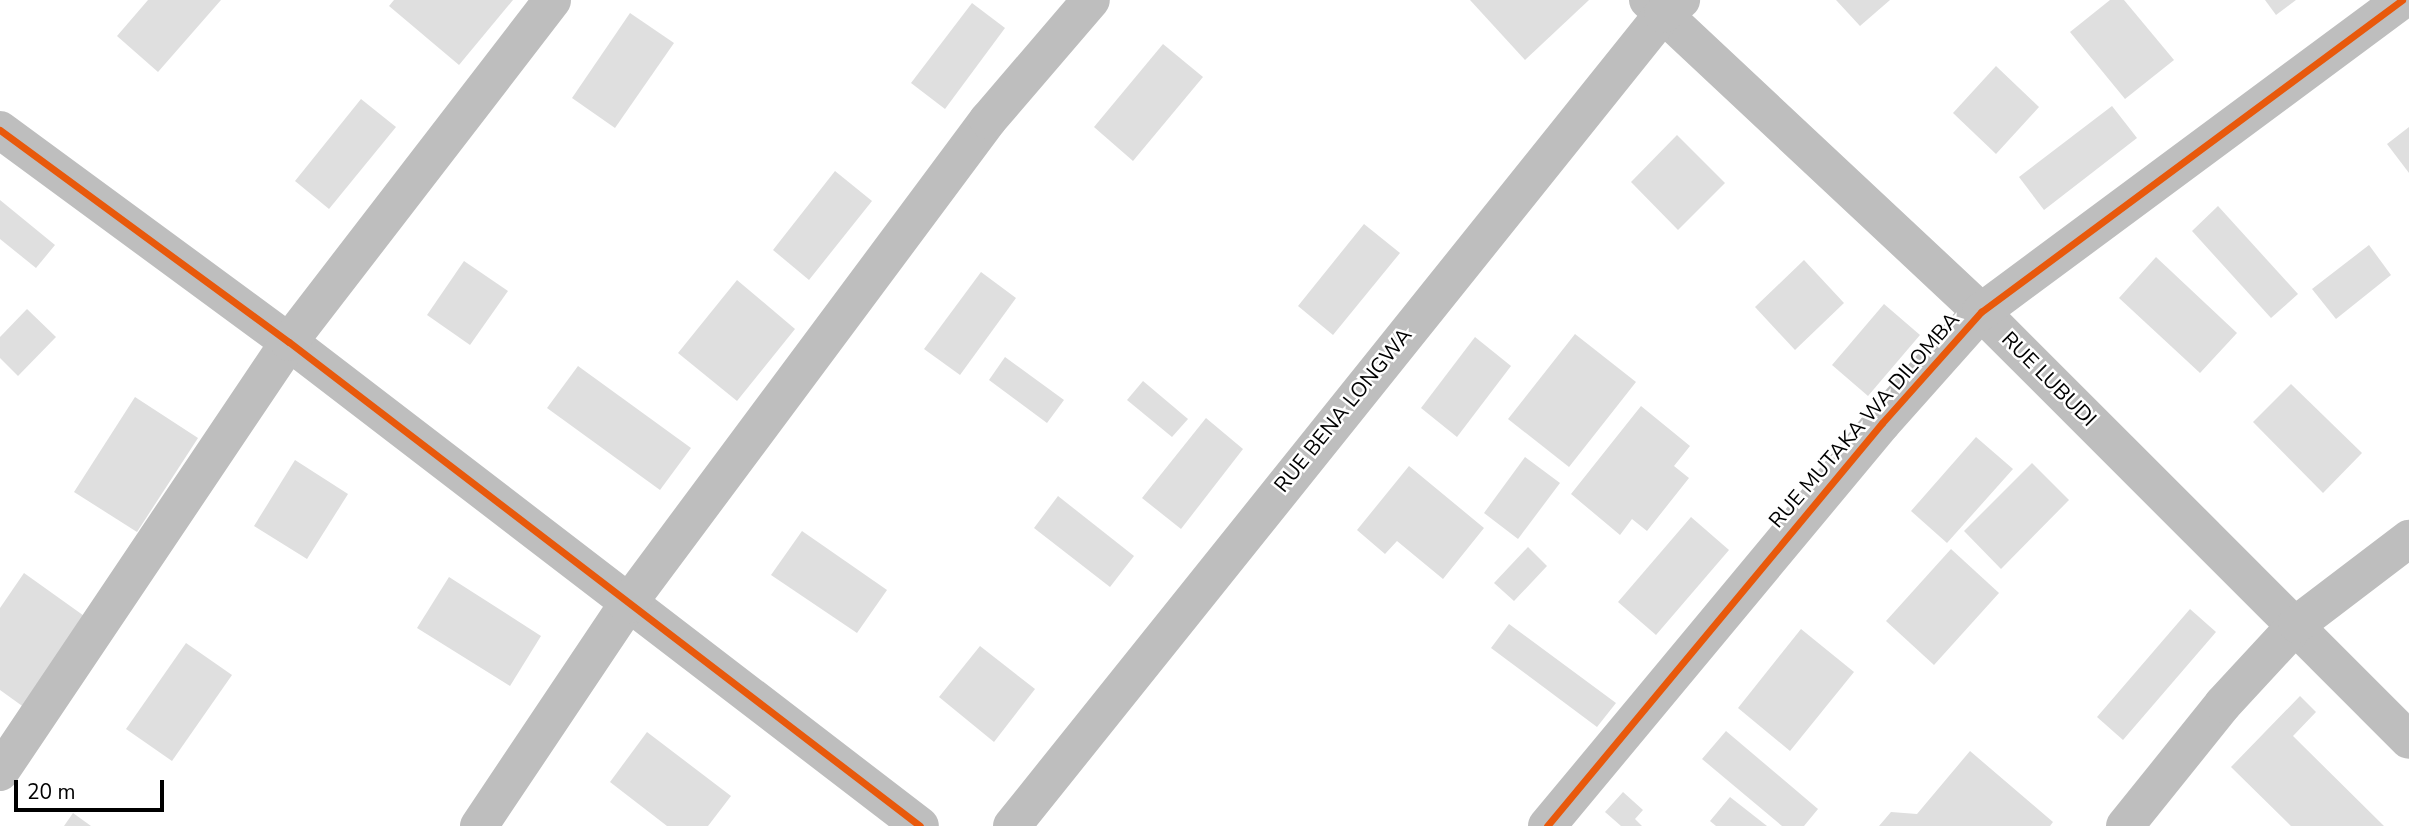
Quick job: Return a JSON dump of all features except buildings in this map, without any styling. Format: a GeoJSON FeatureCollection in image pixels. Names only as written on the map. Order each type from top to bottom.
{"type":"FeatureCollection","features":[{"type":"Feature","properties":{"kind":"street"},"geometry":{"type":"LineString","coordinates":[[0,772],[289,342],[552,0]]}},
{"type":"Feature","properties":{"kind":"street"},"geometry":{"type":"LineString","coordinates":[[479,826],[627,605],[988,120],[1091,0]]}},
{"type":"Feature","properties":{"kind":"street","name":"RUE MUTAKA WA DILOMBA"},"geometry":{"type":"LineString","coordinates":[[1547,826],[1882,423],[1981,312],[2402,0]]}},
{"type":"Feature","properties":{"kind":"street","name":"RUE LUBUDI"},"geometry":{"type":"LineString","coordinates":[[1664,5],[1981,312],[2297,624],[2409,740]]}},
{"type":"Feature","properties":{"kind":"street","name":"RUE BENA LONGWA"},"geometry":{"type":"LineString","coordinates":[[1012,826],[1664,5]]}},
{"type":"Feature","properties":{"kind":"street"},"geometry":{"type":"LineString","coordinates":[[0,130],[289,342],[627,605],[920,826]]}},
{"type":"Feature","properties":{"kind":"street"},"geometry":{"type":"LineString","coordinates":[[2125,826],[2222,704],[2297,624],[2409,539]]}},
{"type":"Feature","properties":{"kind":"cycle path"},"geometry":{"type":"LineString","coordinates":[[1547,826],[1882,423],[1981,312],[2402,0]]}},
{"type":"Feature","properties":{"kind":"cycle path"},"geometry":{"type":"LineString","coordinates":[[0,130],[289,342],[920,826]]}}]}
